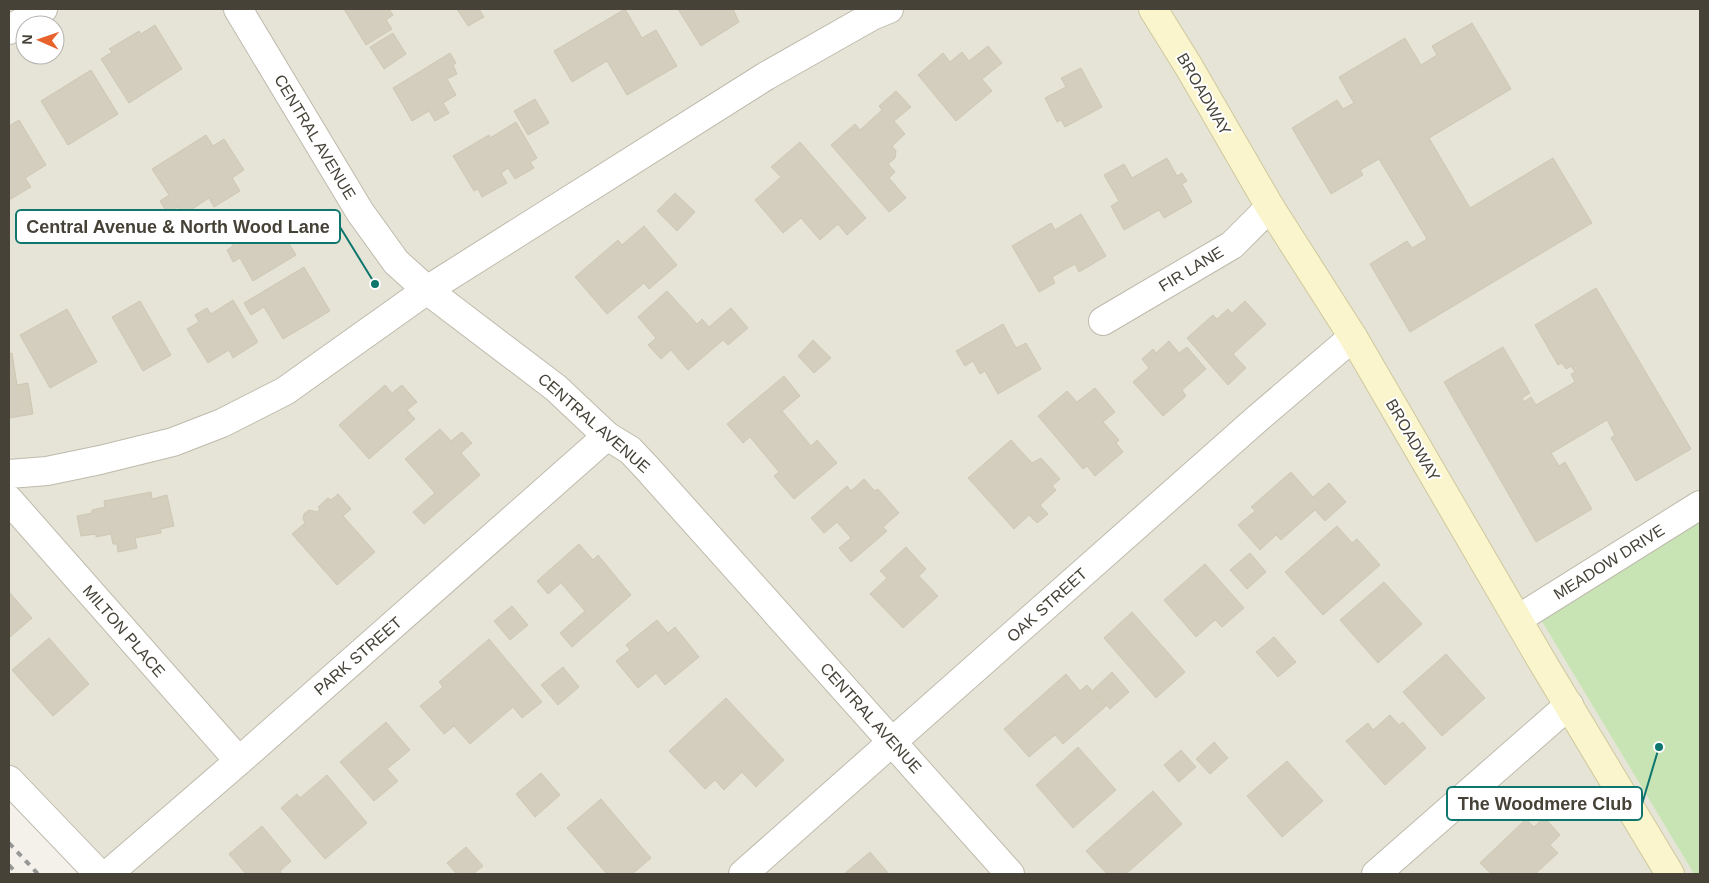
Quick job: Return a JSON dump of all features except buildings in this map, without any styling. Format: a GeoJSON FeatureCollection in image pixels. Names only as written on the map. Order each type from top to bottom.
{"type":"FeatureCollection","features":[{"type":"Feature","properties":{"kind":"main road","name":"BROADWAY"},"geometry":{"type":"LineString","coordinates":[[1153,9],[1194,75],[1270,207],[1353,337],[1518,620],[1670,874]]}},
{"type":"Feature","properties":{"kind":"street"},"geometry":{"type":"LineString","coordinates":[[9,30],[43,9]]}},
{"type":"Feature","properties":{"kind":"street","name":"CENTRAL AVENUE"},"geometry":{"type":"LineString","coordinates":[[238,9],[360,212],[396,262],[427,290],[556,388],[607,436],[630,450],[1010,874]]}},
{"type":"Feature","properties":{"kind":"street"},"geometry":{"type":"LineString","coordinates":[[9,474],[47,471],[173,442],[222,423],[285,391],[427,290],[766,76],[872,16],[889,9]]}},
{"type":"Feature","properties":{"kind":"street","name":"FIR LANE"},"geometry":{"type":"LineString","coordinates":[[1103,321],[1232,244],[1270,207]]}},
{"type":"Feature","properties":{"kind":"street","name":"OAK STREET"},"geometry":{"type":"LineString","coordinates":[[743,874],[1258,418],[1353,337]]}},
{"type":"Feature","properties":{"kind":"street","name":"PARK STREET"},"geometry":{"type":"LineString","coordinates":[[108,874],[607,436]]}},
{"type":"Feature","properties":{"kind":"street","name":"MILTON PLACE"},"geometry":{"type":"LineString","coordinates":[[9,500],[239,761]]}},
{"type":"Feature","properties":{"kind":"street","name":"MEADOW DRIVE"},"geometry":{"type":"LineString","coordinates":[[1518,620],[1700,505]]}},
{"type":"Feature","properties":{"kind":"street"},"geometry":{"type":"LineString","coordinates":[[1376,874],[1569,705]]}},
{"type":"Feature","properties":{"kind":"street"},"geometry":{"type":"LineString","coordinates":[[9,780],[99,874]]}},
{"type":"Feature","properties":{"kind":"shaded area"},"geometry":{"type":"Polygon","coordinates":[[[9,9],[1700,9],[1700,516],[1541,620],[1694,874],[94,874],[9,774],[9,9]]]}},
{"type":"Feature","properties":{"kind":"green space"},"geometry":{"type":"Polygon","coordinates":[[[1700,516],[1700,874],[1694,874],[1541,620],[1700,516]]]}},
{"type":"Feature","properties":{"kind":"railway"},"geometry":{"type":"LineString","coordinates":[[9,843],[38,874]]}},
{"type":"Feature","properties":{"kind":"railway"},"geometry":{"type":"LineString","coordinates":[[9,865],[17,874]]}},
{"type":"Feature","properties":{"kind":"place","name":"Central Avenue & North Wood Lane"},"geometry":{"type":"Point","coordinates":[375,284]}},
{"type":"Feature","properties":{"kind":"place","name":"The Woodmere Club"},"geometry":{"type":"Point","coordinates":[1659,747]}}]}
